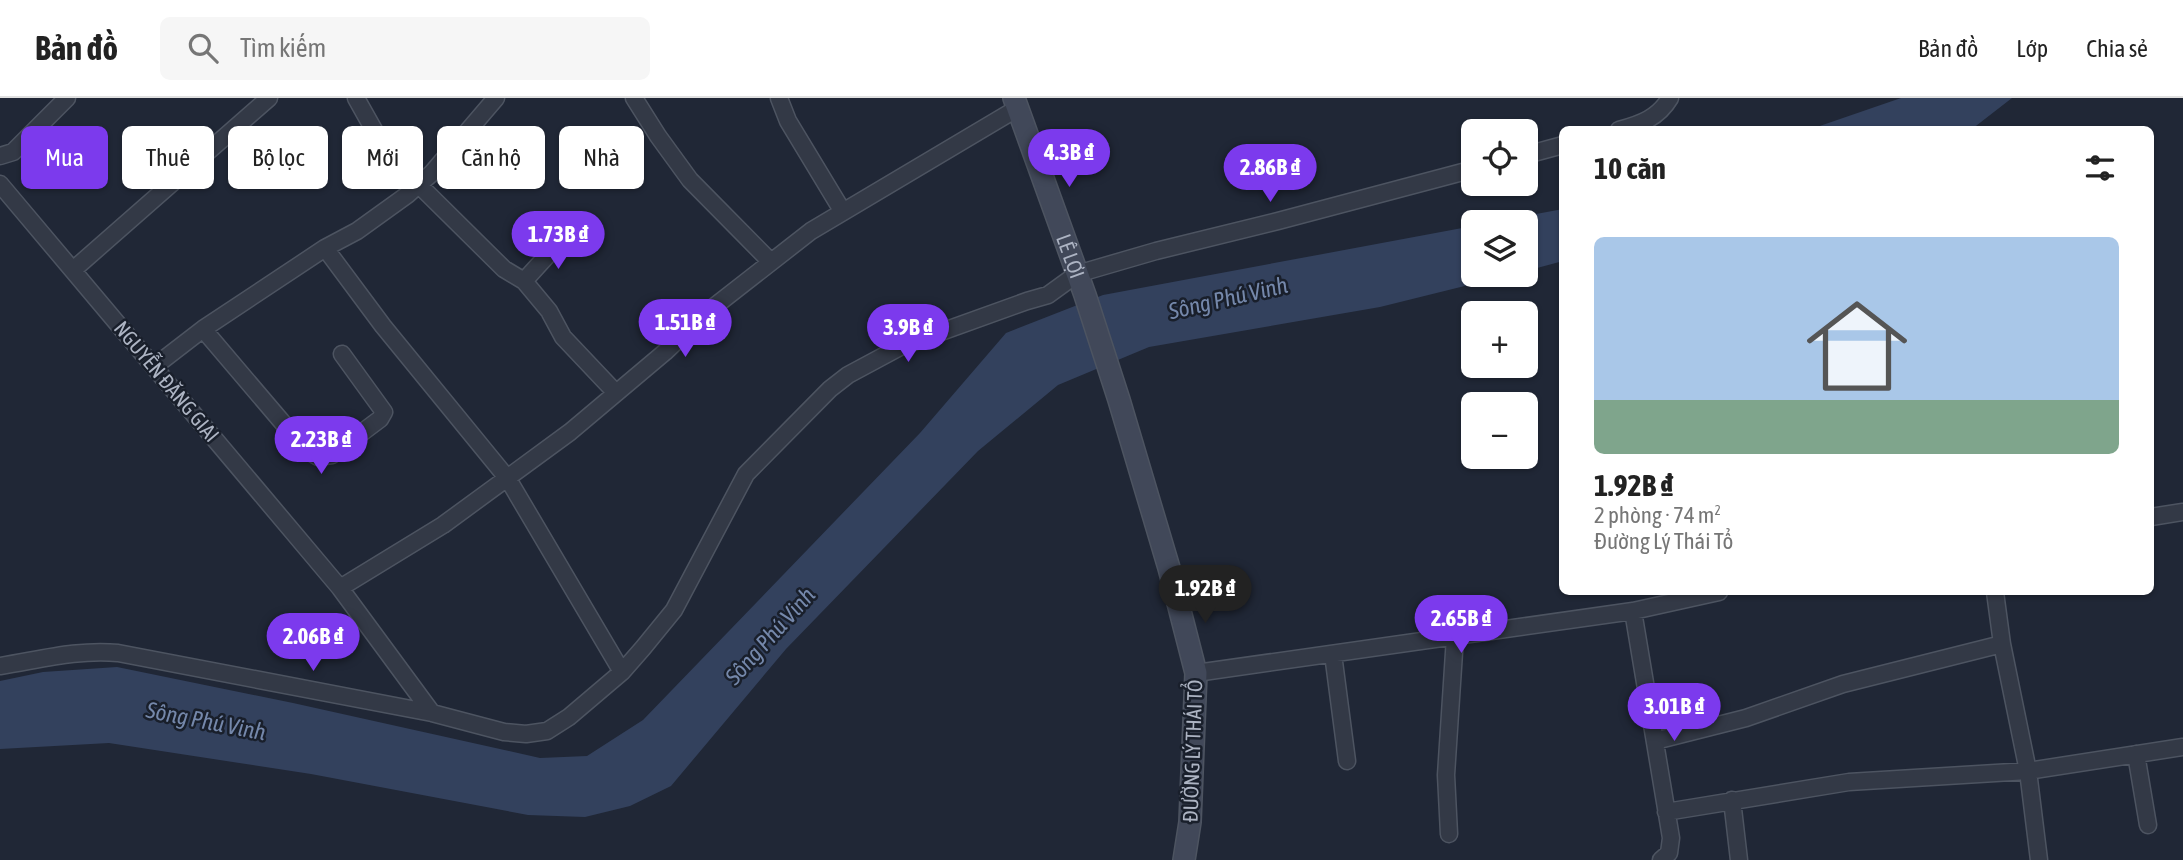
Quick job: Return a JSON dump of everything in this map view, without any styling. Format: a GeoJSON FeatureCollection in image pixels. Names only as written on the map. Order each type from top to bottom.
{"type":"FeatureCollection","features":[{"type":"Feature","properties":{"kind":"main road","name":"LÊ LỢI"},"geometry":{"type":"LineString","coordinates":[[1016,103],[1085,295],[1119,400]]}},
{"type":"Feature","properties":{"kind":"main road","name":"ĐƯỜNG LÝ THÁI TỔ"},"geometry":{"type":"LineString","coordinates":[[1119,400],[1196,673],[1190,822],[1184,860]]}},
{"type":"Feature","properties":{"kind":"street"},"geometry":{"type":"LineString","coordinates":[[0,156],[13,152],[67,98]]}},
{"type":"Feature","properties":{"kind":"street"},"geometry":{"type":"LineString","coordinates":[[73,270],[269,98]]}},
{"type":"Feature","properties":{"kind":"street"},"geometry":{"type":"LineString","coordinates":[[356,98],[372,126]]}},
{"type":"Feature","properties":{"kind":"street"},"geometry":{"type":"LineString","coordinates":[[423,181],[496,98]]}},
{"type":"Feature","properties":{"kind":"street"},"geometry":{"type":"LineString","coordinates":[[634,98],[690,180],[771,261]]}},
{"type":"Feature","properties":{"kind":"street"},"geometry":{"type":"LineString","coordinates":[[779,98],[788,121],[843,212]]}},
{"type":"Feature","properties":{"kind":"street"},"geometry":{"type":"LineString","coordinates":[[1633,126],[1662,112],[1670,98]]}},
{"type":"Feature","properties":{"kind":"street"},"geometry":{"type":"LineString","coordinates":[[340,588],[443,525],[508,479],[570,432],[665,352],[706,313],[811,231],[1016,103]]}},
{"type":"Feature","properties":{"kind":"street"},"geometry":{"type":"LineString","coordinates":[[1538,152],[1559,146]]}},
{"type":"Feature","properties":{"kind":"street"},"geometry":{"type":"LineString","coordinates":[[0,666],[75,653],[118,653],[432,713],[504,732],[547,732],[622,672],[674,610],[746,474],[848,375],[902,346],[1048,295],[1077,274],[1461,172]]}},
{"type":"Feature","properties":{"kind":"street","name":"NGUYỄN ĐĂNG GIAI"},"geometry":{"type":"LineString","coordinates":[[0,184],[340,588],[432,713]]}},
{"type":"Feature","properties":{"kind":"street"},"geometry":{"type":"LineString","coordinates":[[155,366],[203,329],[325,248],[357,231],[414,189]]}},
{"type":"Feature","properties":{"kind":"street"},"geometry":{"type":"LineString","coordinates":[[423,189],[504,269],[524,281],[549,310],[563,337],[616,393]]}},
{"type":"Feature","properties":{"kind":"street"},"geometry":{"type":"LineString","coordinates":[[524,281],[565,236]]}},
{"type":"Feature","properties":{"kind":"street"},"geometry":{"type":"LineString","coordinates":[[325,248],[383,326],[508,479],[622,672]]}},
{"type":"Feature","properties":{"kind":"street"},"geometry":{"type":"LineString","coordinates":[[203,329],[305,449],[318,457],[332,455],[380,419],[384,412],[342,354]]}},
{"type":"Feature","properties":{"kind":"street"},"geometry":{"type":"LineString","coordinates":[[2154,517],[2183,512]]}},
{"type":"Feature","properties":{"kind":"street"},"geometry":{"type":"LineString","coordinates":[[1196,673],[1633,611],[1705,595]]}},
{"type":"Feature","properties":{"kind":"street"},"geometry":{"type":"LineString","coordinates":[[1995,595],[2002,644],[2028,771],[2039,860]]}},
{"type":"Feature","properties":{"kind":"street"},"geometry":{"type":"LineString","coordinates":[[1633,611],[1671,838],[1667,858]]}},
{"type":"Feature","properties":{"kind":"street"},"geometry":{"type":"LineString","coordinates":[[1448,834],[1446,775],[1455,638]]}},
{"type":"Feature","properties":{"kind":"street"},"geometry":{"type":"LineString","coordinates":[[1655,741],[1746,718],[1843,684],[2002,644]]}},
{"type":"Feature","properties":{"kind":"street"},"geometry":{"type":"LineString","coordinates":[[1333,654],[1347,761]]}},
{"type":"Feature","properties":{"kind":"street"},"geometry":{"type":"LineString","coordinates":[[1666,812],[1849,782],[2028,771],[2183,747]]}},
{"type":"Feature","properties":{"kind":"street"},"geometry":{"type":"LineString","coordinates":[[2136,754],[2148,825]]}},
{"type":"Feature","properties":{"kind":"street"},"geometry":{"type":"LineString","coordinates":[[1732,800],[1739,860]]}},
{"type":"Feature","properties":{"kind":"water"},"geometry":{"type":"Polygon","coordinates":[[[1901,98],[2012,98],[1976,126],[1820,126],[1901,98]]]}},
{"type":"Feature","properties":{"kind":"water"},"geometry":{"type":"Polygon","coordinates":[[[1559,210],[1559,262],[1538,268],[1538,214],[1559,210]]]}},
{"type":"Feature","properties":{"kind":"water","name":"Sông Phú Vinh"},"geometry":{"type":"Polygon","coordinates":[[[1461,228],[1461,287],[1380,307],[1149,347],[1058,385],[978,451],[786,649],[671,786],[630,806],[585,817],[528,815],[311,774],[109,743],[0,749],[0,681],[43,672],[117,667],[540,758],[587,756],[643,720],[920,433],[1006,333],[1103,295],[1461,228]]]}}]}
